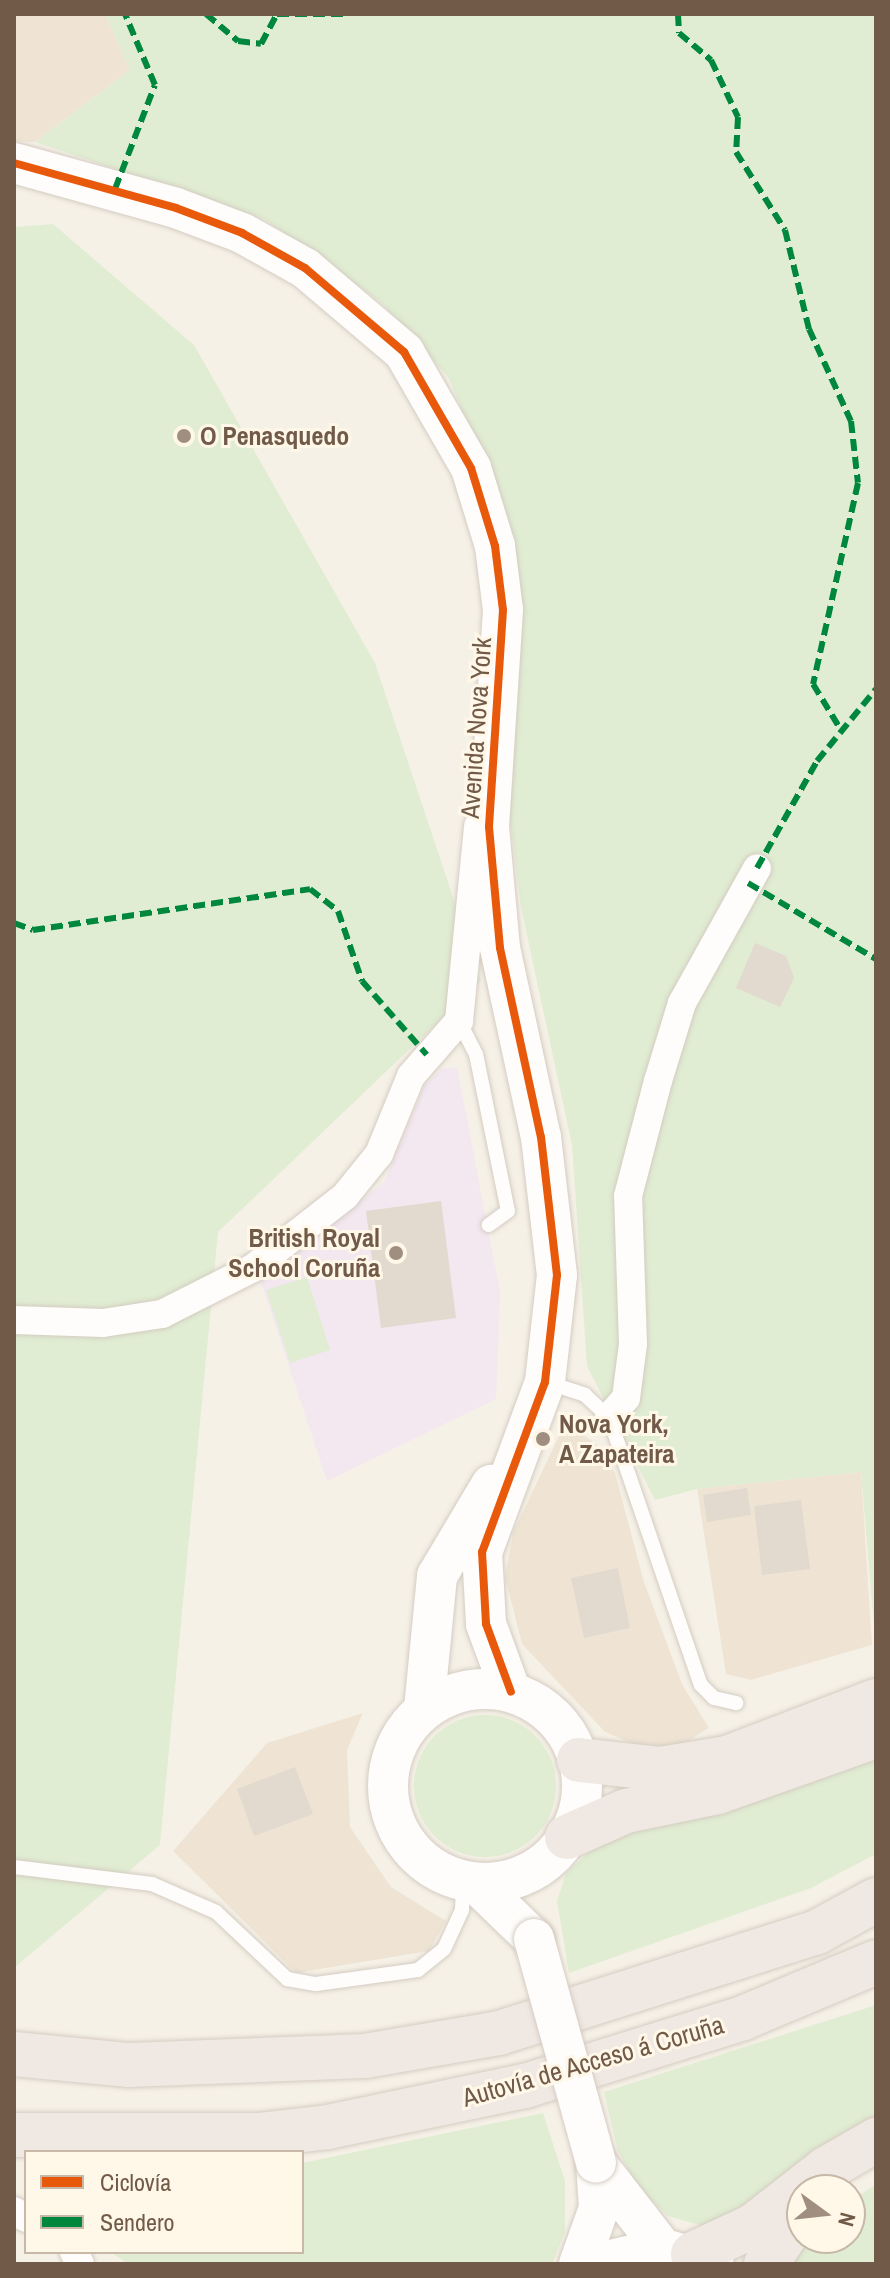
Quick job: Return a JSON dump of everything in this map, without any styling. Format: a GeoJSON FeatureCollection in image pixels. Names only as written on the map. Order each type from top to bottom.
{"type":"FeatureCollection","features":[{"type":"Feature","properties":{"kind":"highway"},"geometry":{"type":"LineString","coordinates":[[579,1760],[660,1769],[727,1758],[876,1701]]}},
{"type":"Feature","properties":{"kind":"highway"},"geometry":{"type":"LineString","coordinates":[[567,1837],[626,1811],[718,1792],[876,1736]]}},
{"type":"Feature","properties":{"kind":"highway","name":"Autovía de Acceso á Coruña"},"geometry":{"type":"LineString","coordinates":[[14,2054],[129,2065],[365,2056],[499,2033],[817,1932],[876,1900]]}},
{"type":"Feature","properties":{"kind":"highway","name":"Autovía de Acceso á Coruña"},"geometry":{"type":"LineString","coordinates":[[14,2135],[259,2135],[328,2127],[525,2086],[743,2018],[876,1962]]}},
{"type":"Feature","properties":{"kind":"highway"},"geometry":{"type":"LineString","coordinates":[[743,2018],[799,2010],[876,1982]]}},
{"type":"Feature","properties":{"kind":"highway"},"geometry":{"type":"LineString","coordinates":[[690,2255],[753,2226],[876,2140]]}},
{"type":"Feature","properties":{"kind":"highway"},"geometry":{"type":"LineString","coordinates":[[854,2174],[876,2161]]}},
{"type":"Feature","properties":{"kind":"highway"},"geometry":{"type":"LineString","coordinates":[[766,2264],[786,2235]]}},
{"type":"Feature","properties":{"kind":"street","name":"Avenida Nova York"},"geometry":{"type":"LineString","coordinates":[[14,163],[242,233],[305,268],[404,352],[471,468],[495,546],[503,610],[459,1021]]}},
{"type":"Feature","properties":{"kind":"street","name":"Avenida Nova York"},"geometry":{"type":"LineString","coordinates":[[490,744],[500,948],[551,1200],[555,1332],[545,1382],[491,1517],[480,1583],[511,1692]]}},
{"type":"Feature","properties":{"kind":"street"},"geometry":{"type":"LineString","coordinates":[[609,1417],[626,1398],[633,1344],[628,1196],[658,1081],[682,1003],[757,868]]}},
{"type":"Feature","properties":{"kind":"street"},"geometry":{"type":"LineString","coordinates":[[14,1320],[103,1323],[162,1314],[253,1268],[345,1196],[379,1154],[411,1076],[459,1021]]}},
{"type":"Feature","properties":{"kind":"street","name":"Avenida Nova York"},"geometry":{"type":"LineString","coordinates":[[424,1709],[437,1576],[457,1531],[514,1458]]}},
{"type":"Feature","properties":{"kind":"street"},"geometry":{"type":"LineString","coordinates":[[470,1882],[537,1869],[567,1837],[582,1787],[579,1760],[554,1716],[511,1692],[480,1688],[424,1709],[392,1754],[389,1808],[415,1855],[470,1882],[534,1939]]}},
{"type":"Feature","properties":{"kind":"street"},"geometry":{"type":"LineString","coordinates":[[537,1869],[534,1939],[596,2163],[599,2208],[579,2264]]}},
{"type":"Feature","properties":{"kind":"street"},"geometry":{"type":"LineString","coordinates":[[596,2163],[690,2255]]}},
{"type":"Feature","properties":{"kind":"street"},"geometry":{"type":"LineString","coordinates":[[594,2264],[690,2255]]}},
{"type":"Feature","properties":{"kind":"lane"},"geometry":{"type":"LineString","coordinates":[[459,1021],[476,1054],[508,1211],[489,1225]]}},
{"type":"Feature","properties":{"kind":"lane"},"geometry":{"type":"LineString","coordinates":[[545,1382],[585,1395],[609,1417],[701,1685],[714,1698],[736,1703]]}},
{"type":"Feature","properties":{"kind":"lane"},"geometry":{"type":"LineString","coordinates":[[14,1867],[152,1884],[216,1912],[287,1979],[316,1984],[418,1970],[444,1949],[462,1910],[470,1882]]}},
{"type":"Feature","properties":{"kind":"shaded area"},"geometry":{"type":"Polygon","coordinates":[[[14,14],[105,14],[130,70],[35,142],[14,141],[14,14]]]}},
{"type":"Feature","properties":{"kind":"shaded area","name":"British Royal School Coruña"},"geometry":{"type":"Polygon","coordinates":[[[457,1067],[500,1292],[496,1399],[327,1481],[260,1279],[384,1182],[425,1085],[441,1069],[457,1067]]]}},
{"type":"Feature","properties":{"kind":"shaded area"},"geometry":{"type":"Polygon","coordinates":[[[565,1423],[595,1443],[615,1473],[644,1582],[682,1684],[709,1728],[681,1745],[643,1748],[605,1732],[522,1644],[505,1577],[513,1533],[565,1423]]]}},
{"type":"Feature","properties":{"kind":"shaded area"},"geometry":{"type":"Polygon","coordinates":[[[861,1472],[872,1645],[751,1680],[726,1674],[697,1489],[861,1472]]]}},
{"type":"Feature","properties":{"kind":"shaded area"},"geometry":{"type":"Polygon","coordinates":[[[363,1713],[347,1750],[350,1827],[391,1887],[446,1921],[429,1951],[296,1973],[173,1851],[267,1743],[363,1713]]]}},
{"type":"Feature","properties":{"kind":"green space"},"geometry":{"type":"Polygon","coordinates":[[[105,14],[876,14],[876,1650],[861,1472],[697,1489],[655,1500],[587,1366],[572,1145],[521,907],[505,780],[500,497],[448,377],[382,303],[264,219],[35,142],[130,70],[105,14]]]}},
{"type":"Feature","properties":{"kind":"green space"},"geometry":{"type":"Polygon","coordinates":[[[53,224],[194,345],[375,663],[481,981],[218,1232],[160,1845],[14,1968],[14,227],[53,224]]]}},
{"type":"Feature","properties":{"kind":"green space"},"geometry":{"type":"Polygon","coordinates":[[[307,1277],[330,1350],[290,1363],[266,1290],[307,1277]]]}},
{"type":"Feature","properties":{"kind":"green space"},"geometry":{"type":"Polygon","coordinates":[[[485,1715],[512,1720],[535,1736],[551,1759],[556,1786],[551,1813],[535,1836],[512,1852],[485,1857],[458,1852],[435,1836],[419,1813],[414,1786],[419,1759],[435,1736],[458,1720],[485,1715]]]}},
{"type":"Feature","properties":{"kind":"green space"},"geometry":{"type":"Polygon","coordinates":[[[876,1756],[876,1854],[811,1888],[569,1973],[557,1901],[566,1873],[602,1840],[822,1779],[876,1756]]]}},
{"type":"Feature","properties":{"kind":"green space"},"geometry":{"type":"Polygon","coordinates":[[[876,2005],[876,2122],[801,2174],[786,2174],[786,2184],[743,2214],[703,2226],[668,2216],[639,2189],[618,2151],[604,2092],[876,2005]]]}},
{"type":"Feature","properties":{"kind":"green space"},"geometry":{"type":"Polygon","coordinates":[[[543,2113],[565,2181],[565,2232],[552,2264],[129,2264],[113,2254],[304,2254],[304,2163],[543,2113]]]}},
{"type":"Feature","properties":{"kind":"green space"},"geometry":{"type":"Polygon","coordinates":[[[876,2184],[876,2264],[789,2264],[797,2254],[866,2254],[866,2191],[876,2184]]]}},
{"type":"Feature","properties":{"kind":"building"},"geometry":{"type":"Polygon","coordinates":[[[755,943],[786,956],[794,978],[780,1007],[736,988],[755,943]]]}},
{"type":"Feature","properties":{"kind":"building"},"geometry":{"type":"Polygon","coordinates":[[[441,1201],[456,1318],[381,1328],[366,1211],[441,1201]]]}},
{"type":"Feature","properties":{"kind":"building"},"geometry":{"type":"Polygon","coordinates":[[[747,1488],[751,1515],[707,1522],[703,1495],[747,1488]]]}},
{"type":"Feature","properties":{"kind":"building"},"geometry":{"type":"Polygon","coordinates":[[[801,1500],[810,1569],[762,1575],[754,1506],[801,1500]]]}},
{"type":"Feature","properties":{"kind":"building"},"geometry":{"type":"Polygon","coordinates":[[[618,1568],[630,1628],[584,1638],[571,1578],[618,1568]]]}},
{"type":"Feature","properties":{"kind":"building"},"geometry":{"type":"Polygon","coordinates":[[[295,1767],[313,1814],[254,1836],[237,1789],[295,1767]]]}},
{"type":"Feature","properties":{"kind":"marked path"},"geometry":{"type":"LineString","coordinates":[[115,189],[155,85],[125,14]]}},
{"type":"Feature","properties":{"kind":"marked path"},"geometry":{"type":"LineString","coordinates":[[206,14],[238,41],[261,44],[277,14],[349,14]]}},
{"type":"Feature","properties":{"kind":"marked path"},"geometry":{"type":"LineString","coordinates":[[678,14],[679,33],[711,60],[738,117],[736,152],[785,230],[809,329],[851,421],[858,483],[813,684],[841,730]]}},
{"type":"Feature","properties":{"kind":"marked path"},"geometry":{"type":"LineString","coordinates":[[757,868],[817,761],[876,689]]}},
{"type":"Feature","properties":{"kind":"marked path"},"geometry":{"type":"LineString","coordinates":[[748,883],[876,959]]}},
{"type":"Feature","properties":{"kind":"marked path"},"geometry":{"type":"LineString","coordinates":[[14,923],[33,930],[310,889],[338,911],[362,981],[427,1055]]}},
{"type":"Feature","properties":{"kind":"cycle path"},"geometry":{"type":"LineString","coordinates":[[14,163],[176,208],[242,233],[305,268],[404,352],[471,468],[495,546],[503,610],[489,827],[500,948],[541,1137],[557,1275],[545,1382],[482,1552],[486,1624],[511,1692]]}},
{"type":"Feature","properties":{"kind":"place","name":"O Penasquedo"},"geometry":{"type":"Point","coordinates":[184,436]}},
{"type":"Feature","properties":{"kind":"place","name":"British Royal School Coruña"},"geometry":{"type":"Point","coordinates":[396,1253]}},
{"type":"Feature","properties":{"kind":"place","name":"Nova York, A Zapateira"},"geometry":{"type":"Point","coordinates":[543,1439]}}]}
